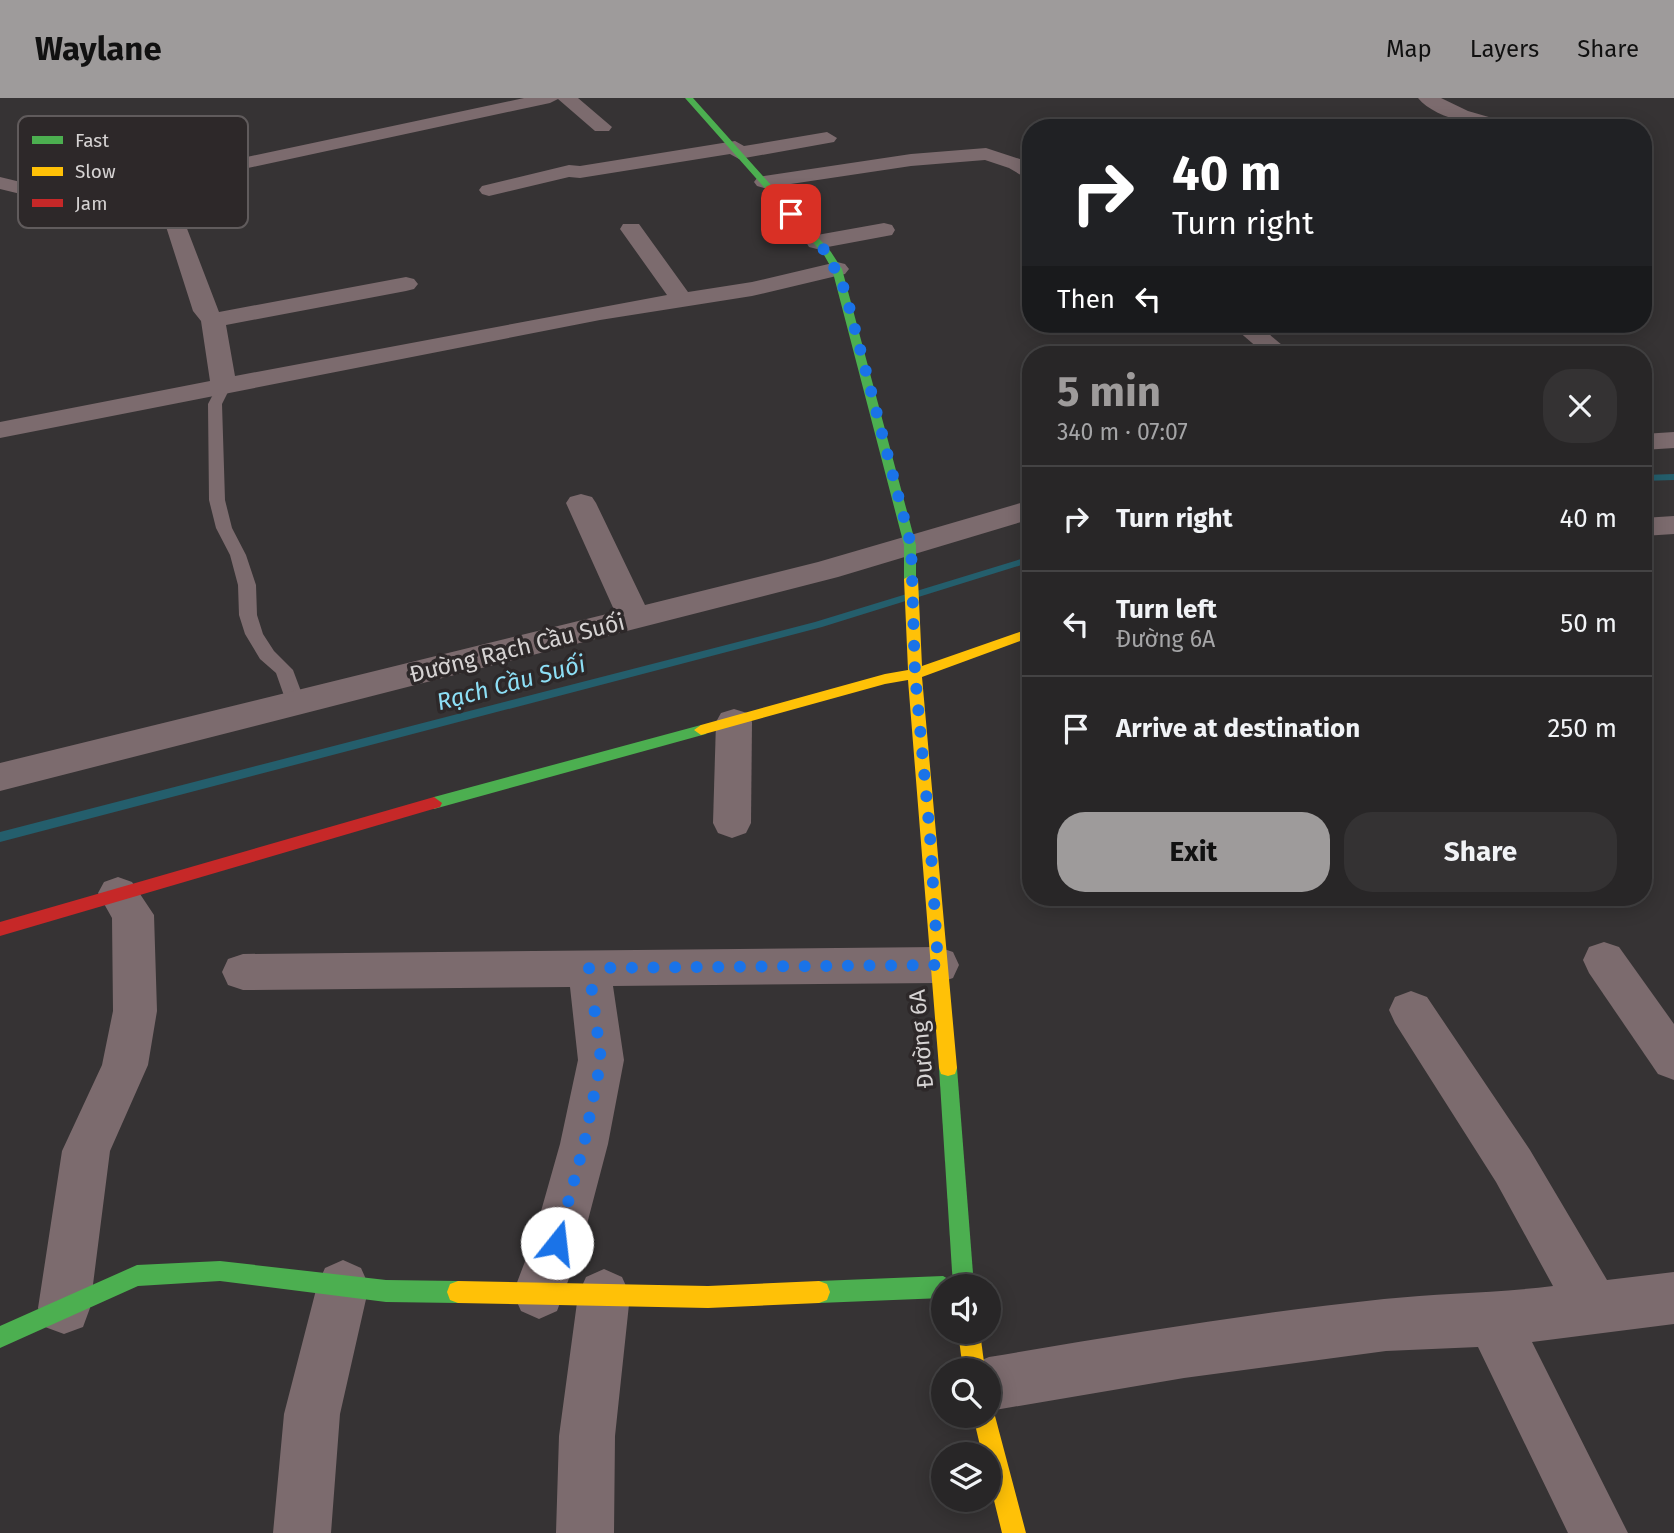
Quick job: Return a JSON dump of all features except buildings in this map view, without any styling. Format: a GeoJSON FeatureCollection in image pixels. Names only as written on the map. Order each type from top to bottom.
{"type":"FeatureCollection","features":[{"type":"Feature","properties":{"kind":"street"},"geometry":{"type":"LineString","coordinates":[[248,163],[550,98]]}},
{"type":"Feature","properties":{"kind":"street"},"geometry":{"type":"LineString","coordinates":[[567,98],[602,127]]}},
{"type":"Feature","properties":{"kind":"street","name":"Đường 6A"},"geometry":{"type":"LineString","coordinates":[[689,98],[737,150],[837,269],[911,550],[915,668],[963,1274]]}},
{"type":"Feature","properties":{"kind":"street"},"geometry":{"type":"LineString","coordinates":[[1434,99],[1461,115],[1475,119]]}},
{"type":"Feature","properties":{"kind":"street"},"geometry":{"type":"LineString","coordinates":[[489,190],[569,171],[580,172],[827,138]]}},
{"type":"Feature","properties":{"kind":"street"},"geometry":{"type":"LineString","coordinates":[[764,182],[911,160],[986,154],[1022,167]]}},
{"type":"Feature","properties":{"kind":"street"},"geometry":{"type":"LineString","coordinates":[[542,200],[555,194],[580,172]]}},
{"type":"Feature","properties":{"kind":"street"},"geometry":{"type":"LineString","coordinates":[[0,183],[18,187]]}},
{"type":"Feature","properties":{"kind":"street"},"geometry":{"type":"LineString","coordinates":[[176,228],[205,311],[214,320],[224,386]]}},
{"type":"Feature","properties":{"kind":"street"},"geometry":{"type":"LineString","coordinates":[[631,229],[683,301]]}},
{"type":"Feature","properties":{"kind":"street"},"geometry":{"type":"LineString","coordinates":[[817,243],[884,230]]}},
{"type":"Feature","properties":{"kind":"street"},"geometry":{"type":"LineString","coordinates":[[0,430],[600,313],[752,289],[837,269]]}},
{"type":"Feature","properties":{"kind":"street"},"geometry":{"type":"LineString","coordinates":[[214,320],[406,284]]}},
{"type":"Feature","properties":{"kind":"street"},"geometry":{"type":"LineString","coordinates":[[1253,333],[1270,346]]}},
{"type":"Feature","properties":{"kind":"street"},"geometry":{"type":"LineString","coordinates":[[1652,441],[1674,440]]}},
{"type":"Feature","properties":{"kind":"street"},"geometry":{"type":"LineString","coordinates":[[581,503],[635,619]]}},
{"type":"Feature","properties":{"kind":"street","name":"Đường Rạch Cầu Suối"},"geometry":{"type":"LineString","coordinates":[[0,777],[911,550],[1022,512]]}},
{"type":"Feature","properties":{"kind":"street"},"geometry":{"type":"LineString","coordinates":[[1652,526],[1674,525]]}},
{"type":"Feature","properties":{"kind":"street"},"geometry":{"type":"LineString","coordinates":[[0,929],[340,828],[885,679],[1022,635]]}},
{"type":"Feature","properties":{"kind":"street"},"geometry":{"type":"LineString","coordinates":[[732,823],[734,722]]}},
{"type":"Feature","properties":{"kind":"street"},"geometry":{"type":"LineString","coordinates":[[64,1308],[86,1151],[125,1065],[135,1011],[133,915],[118,893]]}},
{"type":"Feature","properties":{"kind":"street"},"geometry":{"type":"LineString","coordinates":[[1604,960],[1674,1060]]}},
{"type":"Feature","properties":{"kind":"street"},"geometry":{"type":"LineString","coordinates":[[243,972],[938,965]]}},
{"type":"Feature","properties":{"kind":"street"},"geometry":{"type":"LineString","coordinates":[[539,1293],[557,1243],[584,1144],[601,1060],[589,968]]}},
{"type":"Feature","properties":{"kind":"street"},"geometry":{"type":"LineString","coordinates":[[1410,1010],[1513,1166],[1594,1308]]}},
{"type":"Feature","properties":{"kind":"street"},"geometry":{"type":"LineString","coordinates":[[0,1337],[137,1276],[220,1271],[386,1291],[708,1297],[931,1288]]}},
{"type":"Feature","properties":{"kind":"street"},"geometry":{"type":"LineString","coordinates":[[302,1533],[312,1414],[343,1286]]}},
{"type":"Feature","properties":{"kind":"street"},"geometry":{"type":"LineString","coordinates":[[585,1533],[587,1436],[604,1295]]}},
{"type":"Feature","properties":{"kind":"street"},"geometry":{"type":"LineString","coordinates":[[1001,1382],[1184,1351],[1386,1325],[1493,1320],[1674,1298]]}},
{"type":"Feature","properties":{"kind":"street"},"geometry":{"type":"LineString","coordinates":[[1493,1320],[1599,1533]]}},
{"type":"Feature","properties":{"kind":"street"},"geometry":{"type":"LineString","coordinates":[[987,1428],[1014,1533]]}},
{"type":"Feature","properties":{"kind":"lane"},"geometry":{"type":"LineString","coordinates":[[224,386],[215,404],[214,451],[219,509],[247,585],[248,615],[254,634],[267,655],[284,670],[295,702]]}},
{"type":"Feature","properties":{"kind":"waterway","name":"Rạch Cầu Suối"},"geometry":{"type":"LineString","coordinates":[[1652,478],[1674,477]]}},
{"type":"Feature","properties":{"kind":"waterway","name":"Rạch Cầu Suối"},"geometry":{"type":"LineString","coordinates":[[0,837],[818,625],[1022,562]]}},
{"type":"Feature","properties":{"kind":"traffic: fast"},"geometry":{"type":"LineString","coordinates":[[689,98],[828,254],[837,269],[910,545],[911,579]]}},
{"type":"Feature","properties":{"kind":"traffic: fast"},"geometry":{"type":"LineString","coordinates":[[434,803],[701,730]]}},
{"type":"Feature","properties":{"kind":"traffic: fast"},"geometry":{"type":"LineString","coordinates":[[948,1068],[963,1274]]}},
{"type":"Feature","properties":{"kind":"traffic: fast"},"geometry":{"type":"LineString","coordinates":[[0,1337],[137,1276],[220,1271],[386,1291],[458,1292]]}},
{"type":"Feature","properties":{"kind":"traffic: fast"},"geometry":{"type":"LineString","coordinates":[[819,1292],[931,1287]]}},
{"type":"Feature","properties":{"kind":"traffic: slow"},"geometry":{"type":"LineString","coordinates":[[911,579],[915,674],[948,1068]]}},
{"type":"Feature","properties":{"kind":"traffic: slow"},"geometry":{"type":"LineString","coordinates":[[701,730],[885,679],[915,674],[1022,635]]}},
{"type":"Feature","properties":{"kind":"traffic: slow"},"geometry":{"type":"LineString","coordinates":[[458,1292],[708,1297],[819,1292]]}},
{"type":"Feature","properties":{"kind":"traffic: slow"},"geometry":{"type":"LineString","coordinates":[[971,1344],[972,1358]]}},
{"type":"Feature","properties":{"kind":"traffic: slow"},"geometry":{"type":"LineString","coordinates":[[987,1428],[1014,1533]]}},
{"type":"Feature","properties":{"kind":"traffic: jam"},"geometry":{"type":"LineString","coordinates":[[0,929],[434,803]]}},
{"type":"Feature","properties":{"kind":"route"},"geometry":{"type":"LineString","coordinates":[[557,1243],[584,1144],[601,1060],[589,968],[938,965],[930,836],[915,674],[911,545],[845,291],[828,254],[791,214]]}}]}
